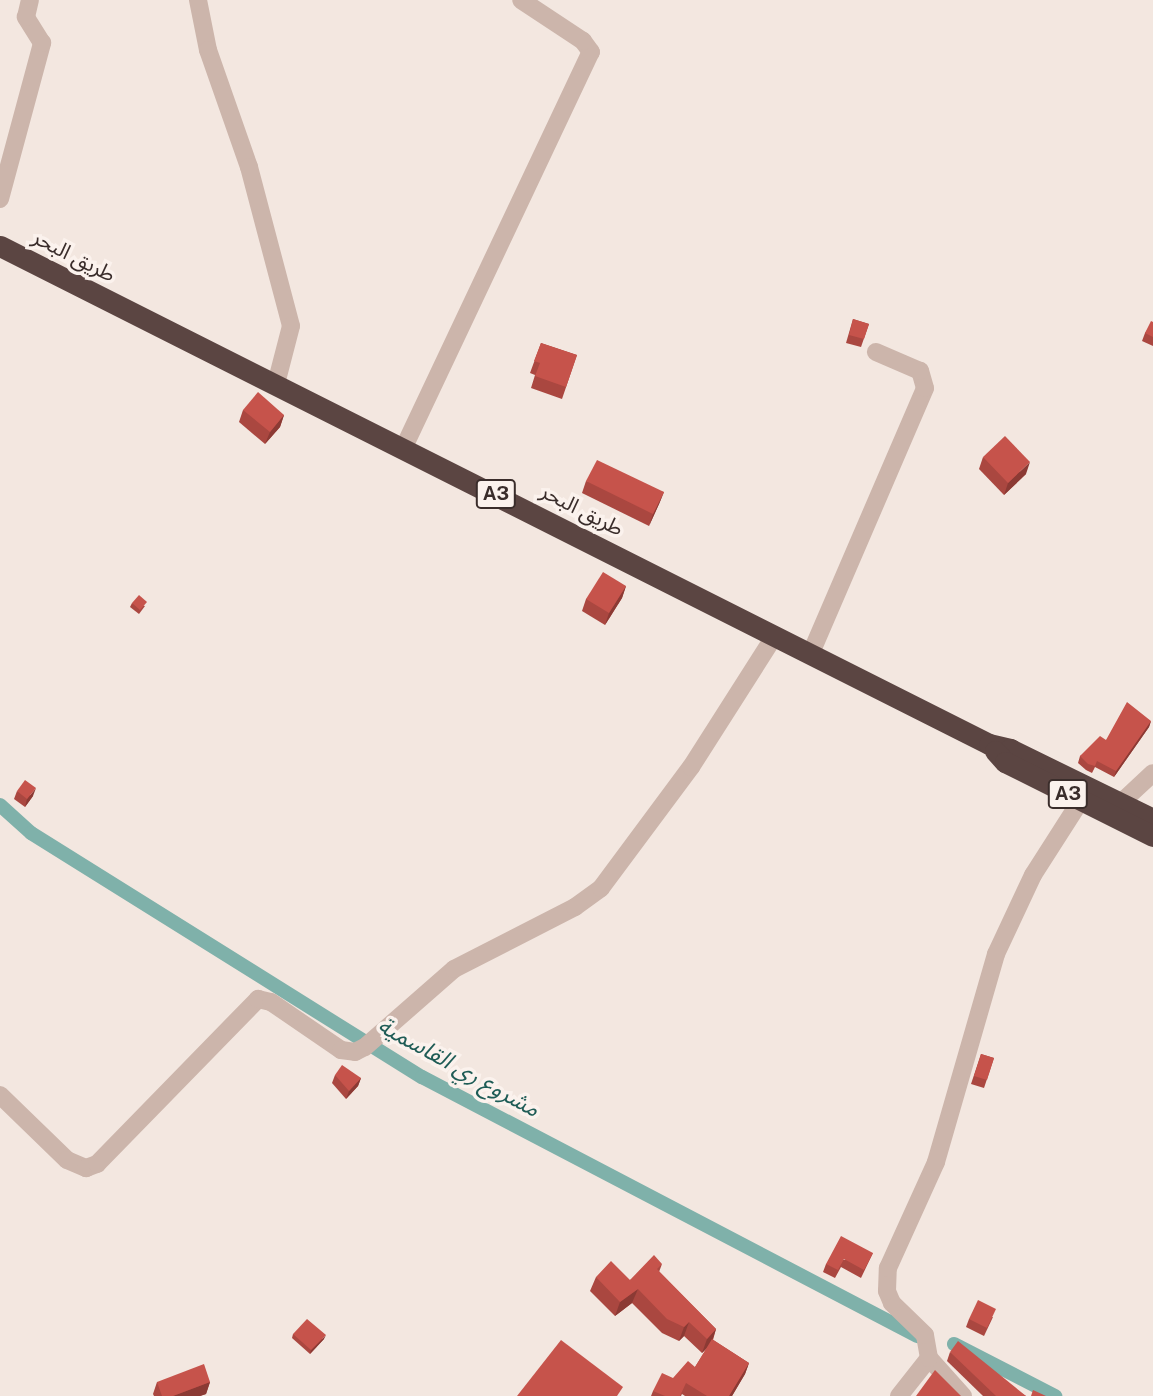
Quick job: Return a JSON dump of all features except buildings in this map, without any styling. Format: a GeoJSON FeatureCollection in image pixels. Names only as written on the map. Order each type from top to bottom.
{"type":"FeatureCollection","features":[{"type":"Feature","properties":{"kind":"highway","name":"طريق البحر"},"geometry":{"type":"LineString","coordinates":[[0,246],[404,447],[989,744],[1005,762],[1085,794],[1113,808],[1153,836]]}},
{"type":"Feature","properties":{"kind":"highway","name":"طريق البحر"},"geometry":{"type":"LineString","coordinates":[[1113,808],[1153,819]]}},
{"type":"Feature","properties":{"kind":"street"},"geometry":{"type":"LineString","coordinates":[[0,199],[42,43],[26,17],[30,0]]}},
{"type":"Feature","properties":{"kind":"street"},"geometry":{"type":"LineString","coordinates":[[198,0],[208,50],[249,167],[292,326],[276,384]]}},
{"type":"Feature","properties":{"kind":"street"},"geometry":{"type":"LineString","coordinates":[[404,447],[591,52],[583,41],[522,0]]}},
{"type":"Feature","properties":{"kind":"street"},"geometry":{"type":"LineString","coordinates":[[811,653],[925,388],[920,371],[876,352]]}},
{"type":"Feature","properties":{"kind":"street"},"geometry":{"type":"LineString","coordinates":[[0,1096],[67,1160],[86,1168],[97,1164],[258,999],[271,1002],[341,1050],[355,1052],[371,1043],[454,969],[575,907],[601,888],[691,767],[775,635]]}},
{"type":"Feature","properties":{"kind":"street"},"geometry":{"type":"LineString","coordinates":[[1113,808],[1153,773]]}},
{"type":"Feature","properties":{"kind":"street"},"geometry":{"type":"LineString","coordinates":[[963,1396],[929,1358],[925,1335],[892,1303],[887,1291],[888,1268],[936,1162],[996,954],[1032,875],[1085,794]]}},
{"type":"Feature","properties":{"kind":"street"},"geometry":{"type":"LineString","coordinates":[[899,1396],[929,1358]]}},
{"type":"Feature","properties":{"kind":"waterway","name":"مشروع ري القاسمية"},"geometry":{"type":"LineString","coordinates":[[0,805],[31,833],[422,1077],[917,1336]]}},
{"type":"Feature","properties":{"kind":"waterway","name":"مشروع ري القاسمية"},"geometry":{"type":"LineString","coordinates":[[954,1344],[1055,1396]]}}]}
